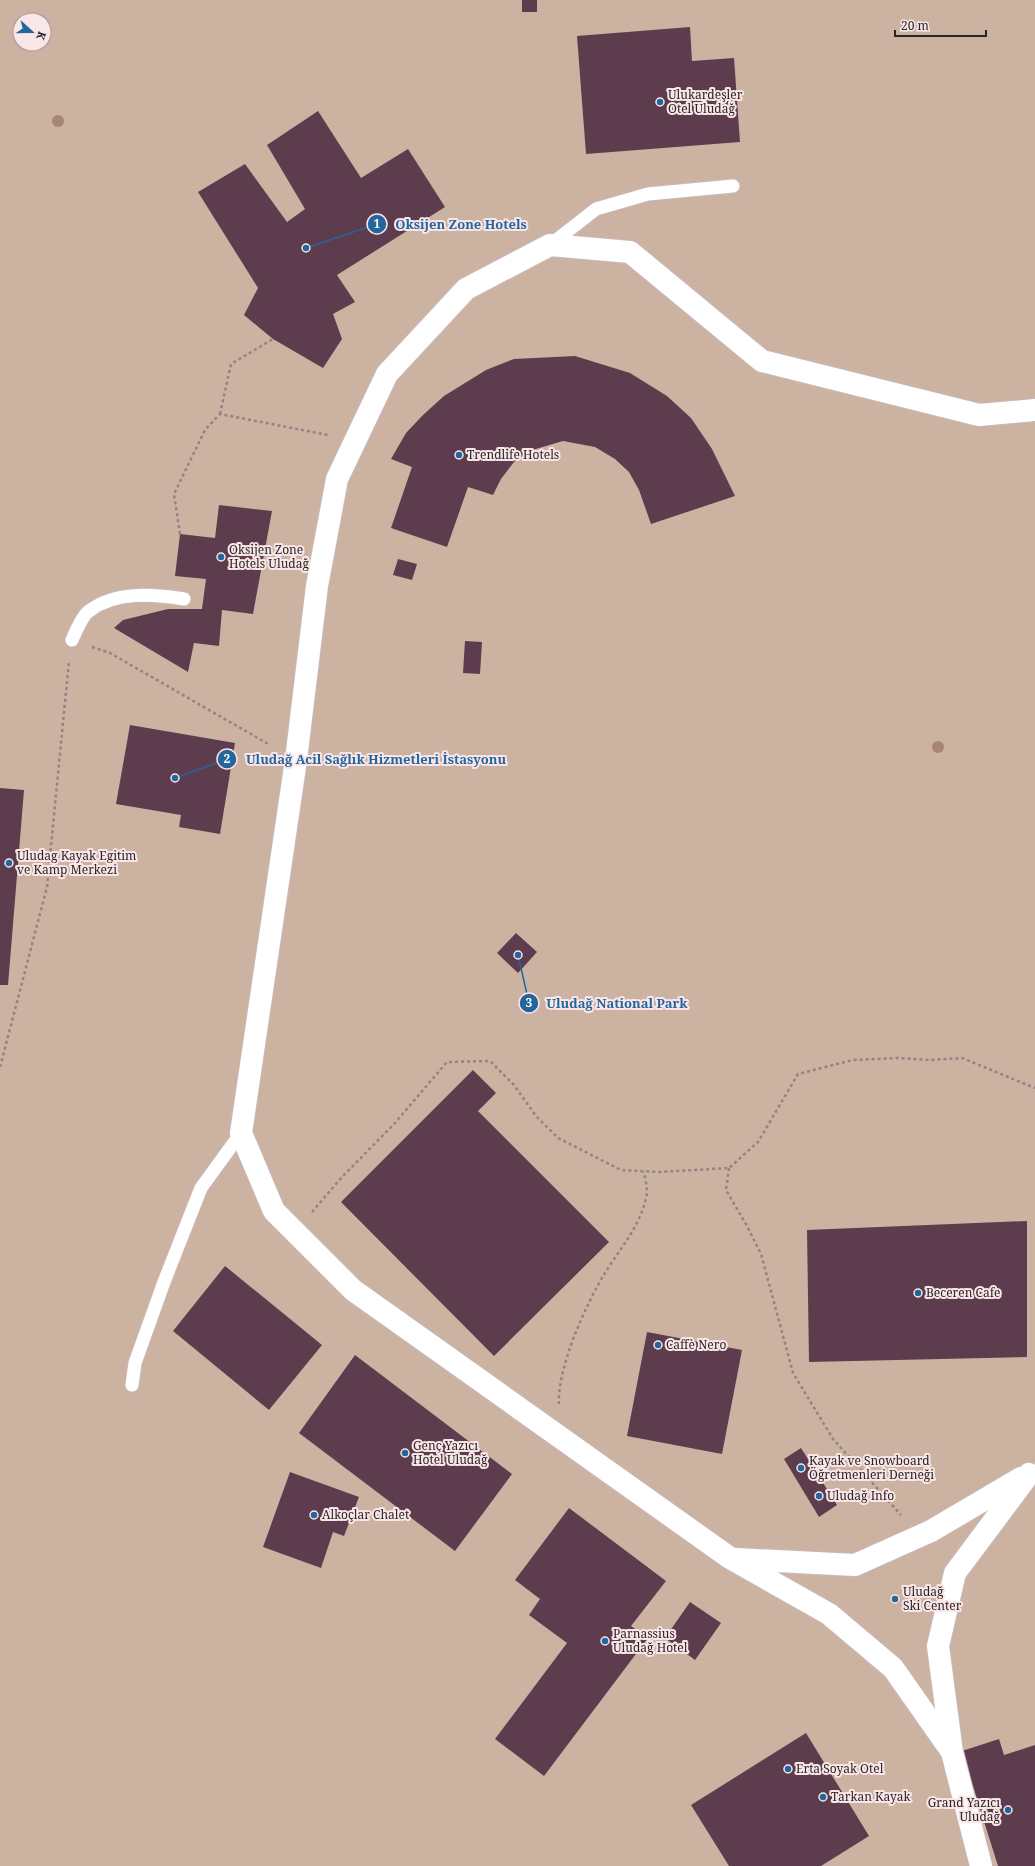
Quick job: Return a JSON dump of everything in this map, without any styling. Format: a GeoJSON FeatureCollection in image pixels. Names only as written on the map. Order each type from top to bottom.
{"type":"FeatureCollection","features":[{"type":"Feature","properties":{"kind":"street"},"geometry":{"type":"LineString","coordinates":[[952,1752],[893,1668],[829,1614],[730,1558],[353,1290],[274,1211],[241,1133],[296,760],[317,586],[337,479],[387,374],[466,289],[550,245],[630,252],[762,361],[979,415],[1035,410]]}},
{"type":"Feature","properties":{"kind":"street"},"geometry":{"type":"LineString","coordinates":[[730,1558],[855,1565],[921,1536],[1032,1472]]}},
{"type":"Feature","properties":{"kind":"street"},"geometry":{"type":"LineString","coordinates":[[981,1866],[952,1752],[938,1646],[955,1573],[1032,1472]]}},
{"type":"Feature","properties":{"kind":"lane"},"geometry":{"type":"LineString","coordinates":[[550,245],[596,209],[648,194],[733,186]]}},
{"type":"Feature","properties":{"kind":"lane"},"geometry":{"type":"LineString","coordinates":[[72,640],[87,612],[112,599],[156,594],[184,599]]}},
{"type":"Feature","properties":{"kind":"lane"},"geometry":{"type":"LineString","coordinates":[[132,1385],[135,1363],[164,1282],[201,1188],[241,1133]]}},
{"type":"Feature","properties":{"kind":"path"},"geometry":{"type":"LineString","coordinates":[[180,534],[174,494],[205,430],[220,414],[231,364],[273,339]]}},
{"type":"Feature","properties":{"kind":"path"},"geometry":{"type":"LineString","coordinates":[[220,414],[356,440]]}},
{"type":"Feature","properties":{"kind":"path"},"geometry":{"type":"LineString","coordinates":[[0,1067],[47,886],[72,640],[110,653],[296,760]]}},
{"type":"Feature","properties":{"kind":"path"},"geometry":{"type":"LineString","coordinates":[[293,1230],[394,1124],[447,1062],[490,1061],[514,1085],[536,1116],[558,1138],[621,1170],[644,1172],[729,1168],[758,1142],[798,1074],[853,1060],[898,1058],[930,1060],[962,1058],[1035,1088]]}},
{"type":"Feature","properties":{"kind":"path"},"geometry":{"type":"LineString","coordinates":[[729,1168],[726,1190],[761,1254],[793,1373],[833,1439],[921,1536]]}},
{"type":"Feature","properties":{"kind":"path"},"geometry":{"type":"LineString","coordinates":[[561,1438],[558,1394],[570,1345],[604,1274],[637,1225],[647,1192],[644,1172]]}},
{"type":"Feature","properties":{"kind":"shaded area"},"geometry":{"type":"Polygon","coordinates":[[[0,0],[1035,0],[1035,1866],[0,1866],[0,0]]]}},
{"type":"Feature","properties":{"kind":"building"},"geometry":{"type":"Polygon","coordinates":[[[522,0],[537,0],[537,12],[522,12],[522,0]]]}},
{"type":"Feature","properties":{"kind":"building","name":"Ulukardeşler Otel Uludağ"},"geometry":{"type":"Polygon","coordinates":[[[690,27],[692,61],[734,58],[740,142],[586,154],[577,36],[690,27]]]}},
{"type":"Feature","properties":{"kind":"building"},"geometry":{"type":"Polygon","coordinates":[[[318,111],[361,178],[408,149],[445,207],[337,275],[355,302],[333,314],[342,339],[323,368],[273,339],[244,315],[258,288],[198,192],[245,164],[287,222],[305,209],[267,145],[318,111]]]}},
{"type":"Feature","properties":{"kind":"building","name":"Trendlife Hotels"},"geometry":{"type":"Polygon","coordinates":[[[575,356],[630,373],[667,396],[691,418],[712,449],[735,496],[651,524],[639,490],[629,472],[615,459],[595,447],[563,441],[529,451],[514,462],[501,479],[493,495],[468,487],[447,547],[391,528],[412,467],[391,459],[406,433],[423,415],[444,396],[486,370],[514,359],[575,356]]]}},
{"type":"Feature","properties":{"kind":"building","name":"Oksijen Zone Hotels Uludağ"},"geometry":{"type":"Polygon","coordinates":[[[219,505],[272,511],[253,614],[222,610],[219,646],[194,643],[188,672],[114,628],[123,620],[168,609],[202,609],[206,579],[175,576],[180,534],[215,538],[219,505]]]}},
{"type":"Feature","properties":{"kind":"building"},"geometry":{"type":"Polygon","coordinates":[[[398,559],[417,564],[412,580],[393,575],[398,559]]]}},
{"type":"Feature","properties":{"kind":"building"},"geometry":{"type":"Polygon","coordinates":[[[465,641],[482,642],[480,674],[463,673],[465,641]]]}},
{"type":"Feature","properties":{"kind":"building"},"geometry":{"type":"Polygon","coordinates":[[[130,725],[235,743],[220,834],[179,827],[181,815],[116,804],[130,725]]]}},
{"type":"Feature","properties":{"kind":"building","name":"Uludag Kayak Egitim ve Kamp Merkezi"},"geometry":{"type":"Polygon","coordinates":[[[0,788],[24,790],[8,985],[0,985],[0,788]]]}},
{"type":"Feature","properties":{"kind":"building"},"geometry":{"type":"Polygon","coordinates":[[[516,933],[537,952],[518,973],[497,953],[516,933]]]}},
{"type":"Feature","properties":{"kind":"building"},"geometry":{"type":"Polygon","coordinates":[[[473,1070],[496,1093],[478,1111],[609,1242],[494,1356],[341,1202],[473,1070]]]}},
{"type":"Feature","properties":{"kind":"building","name":"Beceren Cafe"},"geometry":{"type":"Polygon","coordinates":[[[1027,1221],[1027,1357],[809,1362],[807,1230],[1027,1221]]]}},
{"type":"Feature","properties":{"kind":"building"},"geometry":{"type":"Polygon","coordinates":[[[225,1266],[322,1345],[269,1410],[173,1331],[225,1266]]]}},
{"type":"Feature","properties":{"kind":"building"},"geometry":{"type":"Polygon","coordinates":[[[647,1332],[742,1350],[722,1454],[627,1436],[647,1332]]]}},
{"type":"Feature","properties":{"kind":"building","name":"Genç Yazıcı Hotel Uludağ"},"geometry":{"type":"Polygon","coordinates":[[[355,1355],[512,1474],[455,1551],[299,1433],[355,1355]]]}},
{"type":"Feature","properties":{"kind":"building"},"geometry":{"type":"Polygon","coordinates":[[[801,1448],[837,1505],[819,1517],[784,1459],[801,1448]]]}},
{"type":"Feature","properties":{"kind":"building","name":"Alkoçlar Chalet"},"geometry":{"type":"Polygon","coordinates":[[[290,1472],[359,1497],[344,1536],[333,1532],[321,1568],[263,1547],[290,1472]]]}},
{"type":"Feature","properties":{"kind":"building","name":"Parnassius Uludağ Hotel"},"geometry":{"type":"Polygon","coordinates":[[[569,1508],[666,1581],[631,1626],[648,1638],[544,1776],[495,1739],[567,1643],[529,1615],[540,1599],[515,1580],[569,1508]]]}},
{"type":"Feature","properties":{"kind":"building"},"geometry":{"type":"Polygon","coordinates":[[[690,1602],[721,1623],[695,1660],[665,1638],[690,1602]]]}},
{"type":"Feature","properties":{"kind":"building","name":"Erta Soyak Otel"},"geometry":{"type":"Polygon","coordinates":[[[806,1733],[869,1836],[821,1866],[729,1866],[691,1805],[806,1733]]]}},
{"type":"Feature","properties":{"kind":"building","name":"Grand Yazıcı Uludağ"},"geometry":{"type":"Polygon","coordinates":[[[999,1739],[1004,1755],[1035,1745],[1035,1866],[998,1866],[962,1751],[999,1739]]]}},
{"type":"Feature","properties":{"kind":"place","name":"Ulukardeşler Otel Uludağ"},"geometry":{"type":"Point","coordinates":[660,102]}},
{"type":"Feature","properties":{"kind":"place","name":"Oksijen Zone Hotels"},"geometry":{"type":"Point","coordinates":[306,248]}},
{"type":"Feature","properties":{"kind":"place","name":"Trendlife Hotels"},"geometry":{"type":"Point","coordinates":[459,455]}},
{"type":"Feature","properties":{"kind":"place","name":"Oksijen Zone Hotels Uludağ"},"geometry":{"type":"Point","coordinates":[221,557]}},
{"type":"Feature","properties":{"kind":"place","name":"Uludağ Acil Sağlık Hizmetleri İstasyonu"},"geometry":{"type":"Point","coordinates":[175,778]}},
{"type":"Feature","properties":{"kind":"place","name":"Uludag Kayak Egitim ve Kamp Merkezi"},"geometry":{"type":"Point","coordinates":[9,863]}},
{"type":"Feature","properties":{"kind":"place","name":"Uludağ National Park"},"geometry":{"type":"Point","coordinates":[518,955]}},
{"type":"Feature","properties":{"kind":"place","name":"Beceren Cafe"},"geometry":{"type":"Point","coordinates":[918,1293]}},
{"type":"Feature","properties":{"kind":"place","name":"Caffè Nero"},"geometry":{"type":"Point","coordinates":[658,1345]}},
{"type":"Feature","properties":{"kind":"place","name":"Genç Yazıcı Hotel Uludağ"},"geometry":{"type":"Point","coordinates":[405,1453]}},
{"type":"Feature","properties":{"kind":"place","name":"Kayak ve Snowboard Öğretmenleri Derneği"},"geometry":{"type":"Point","coordinates":[801,1468]}},
{"type":"Feature","properties":{"kind":"place","name":"Uludağ Info"},"geometry":{"type":"Point","coordinates":[819,1496]}},
{"type":"Feature","properties":{"kind":"place","name":"Alkoçlar Chalet"},"geometry":{"type":"Point","coordinates":[314,1515]}},
{"type":"Feature","properties":{"kind":"place","name":"Uludağ Ski Center"},"geometry":{"type":"Point","coordinates":[895,1599]}},
{"type":"Feature","properties":{"kind":"place","name":"Parnassius Uludağ Hotel"},"geometry":{"type":"Point","coordinates":[605,1641]}},
{"type":"Feature","properties":{"kind":"place","name":"Erta Soyak Otel"},"geometry":{"type":"Point","coordinates":[788,1769]}},
{"type":"Feature","properties":{"kind":"place","name":"Tarkan Kayak"},"geometry":{"type":"Point","coordinates":[823,1797]}},
{"type":"Feature","properties":{"kind":"place","name":"Grand Yazıcı Uludağ"},"geometry":{"type":"Point","coordinates":[1008,1810]}}]}
